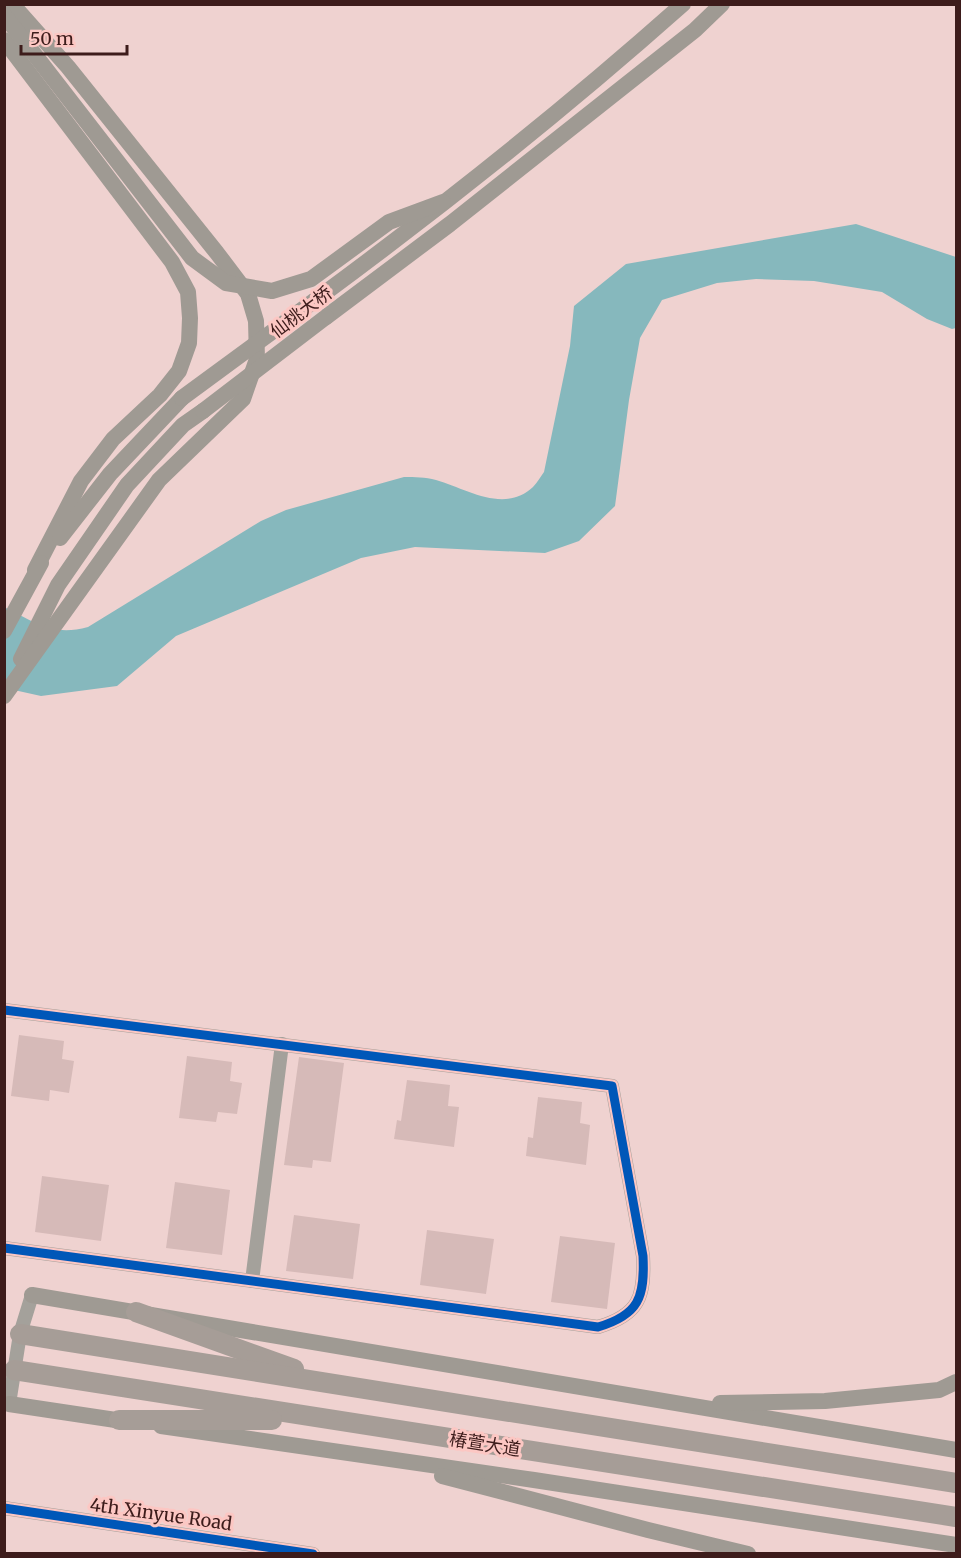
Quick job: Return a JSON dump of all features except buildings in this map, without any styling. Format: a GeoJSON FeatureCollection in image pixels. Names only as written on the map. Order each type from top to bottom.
{"type":"FeatureCollection","features":[{"type":"Feature","properties":{"kind":"highway"},"geometry":{"type":"LineString","coordinates":[[136,1312],[339,1385]]}},
{"type":"Feature","properties":{"kind":"highway","name":"椿萱大道"},"geometry":{"type":"LineString","coordinates":[[20,1334],[957,1482]]}},
{"type":"Feature","properties":{"kind":"highway","name":"椿萱大道"},"geometry":{"type":"LineString","coordinates":[[14,1370],[957,1517]]}},
{"type":"Feature","properties":{"kind":"highway"},"geometry":{"type":"LineString","coordinates":[[119,1420],[334,1420]]}},
{"type":"Feature","properties":{"kind":"main road"},"geometry":{"type":"LineString","coordinates":[[4,694],[159,480],[243,399],[257,359],[256,321],[248,294],[210,243],[68,67],[12,4]]}},
{"type":"Feature","properties":{"kind":"main road","name":"仙桃大桥"},"geometry":{"type":"LineString","coordinates":[[4,694],[58,585],[127,485],[183,425],[450,224],[695,30],[722,4]]}},
{"type":"Feature","properties":{"kind":"main road","name":"仙桃大桥"},"geometry":{"type":"LineString","coordinates":[[4,631],[35,570],[110,474],[182,399],[401,237],[530,134],[682,5]]}},
{"type":"Feature","properties":{"kind":"main road"},"geometry":{"type":"LineString","coordinates":[[4,15],[192,258],[226,283],[272,291],[310,279],[389,222],[444,202]]}},
{"type":"Feature","properties":{"kind":"main road"},"geometry":{"type":"LineString","coordinates":[[4,39],[172,262],[188,292],[190,318],[189,343],[179,371],[160,395],[113,439],[81,481],[35,570]]}},
{"type":"Feature","properties":{"kind":"main road"},"geometry":{"type":"LineString","coordinates":[[32,1295],[957,1450]]}},
{"type":"Feature","properties":{"kind":"main road"},"geometry":{"type":"LineString","coordinates":[[677,1403],[825,1401],[939,1390],[957,1382]]}},
{"type":"Feature","properties":{"kind":"main road"},"geometry":{"type":"LineString","coordinates":[[9,1404],[534,1480],[957,1545]]}},
{"type":"Feature","properties":{"kind":"main road"},"geometry":{"type":"LineString","coordinates":[[374,1458],[748,1554]]}},
{"type":"Feature","properties":{"kind":"main road"},"geometry":{"type":"LineString","coordinates":[[648,1530],[706,1554]]}},
{"type":"Feature","properties":{"kind":"street"},"geometry":{"type":"LineString","coordinates":[[4,1010],[612,1086],[643,1256],[644,1275],[641,1294],[632,1310],[617,1321],[598,1327],[4,1248]]}},
{"type":"Feature","properties":{"kind":"street"},"geometry":{"type":"LineString","coordinates":[[252,1281],[282,1044]]}},
{"type":"Feature","properties":{"kind":"street"},"geometry":{"type":"LineString","coordinates":[[9,1404],[20,1334],[32,1295]]}},
{"type":"Feature","properties":{"kind":"street","name":"4th Xinyue Road"},"geometry":{"type":"LineString","coordinates":[[4,1508],[313,1554]]}},
{"type":"Feature","properties":{"kind":"water"},"geometry":{"type":"Polygon","coordinates":[[[856,224],[956,257],[956,328],[952,329],[927,319],[882,292],[814,281],[756,279],[717,283],[662,300],[640,338],[615,506],[579,541],[545,553],[415,547],[361,558],[176,636],[117,686],[41,696],[5,688],[4,607],[35,623],[54,629],[75,630],[88,627],[261,521],[286,510],[404,477],[432,479],[485,497],[498,499],[510,499],[522,495],[533,487],[544,472],[570,346],[574,306],[626,264],[856,224]]]}},
{"type":"Feature","properties":{"kind":"cycle path"},"geometry":{"type":"LineString","coordinates":[[4,1010],[612,1086],[643,1256],[643,1283],[637,1302],[631,1310],[623,1317],[598,1327],[4,1248]]}},
{"type":"Feature","properties":{"kind":"cycle path"},"geometry":{"type":"LineString","coordinates":[[4,1508],[313,1554]]}}]}
